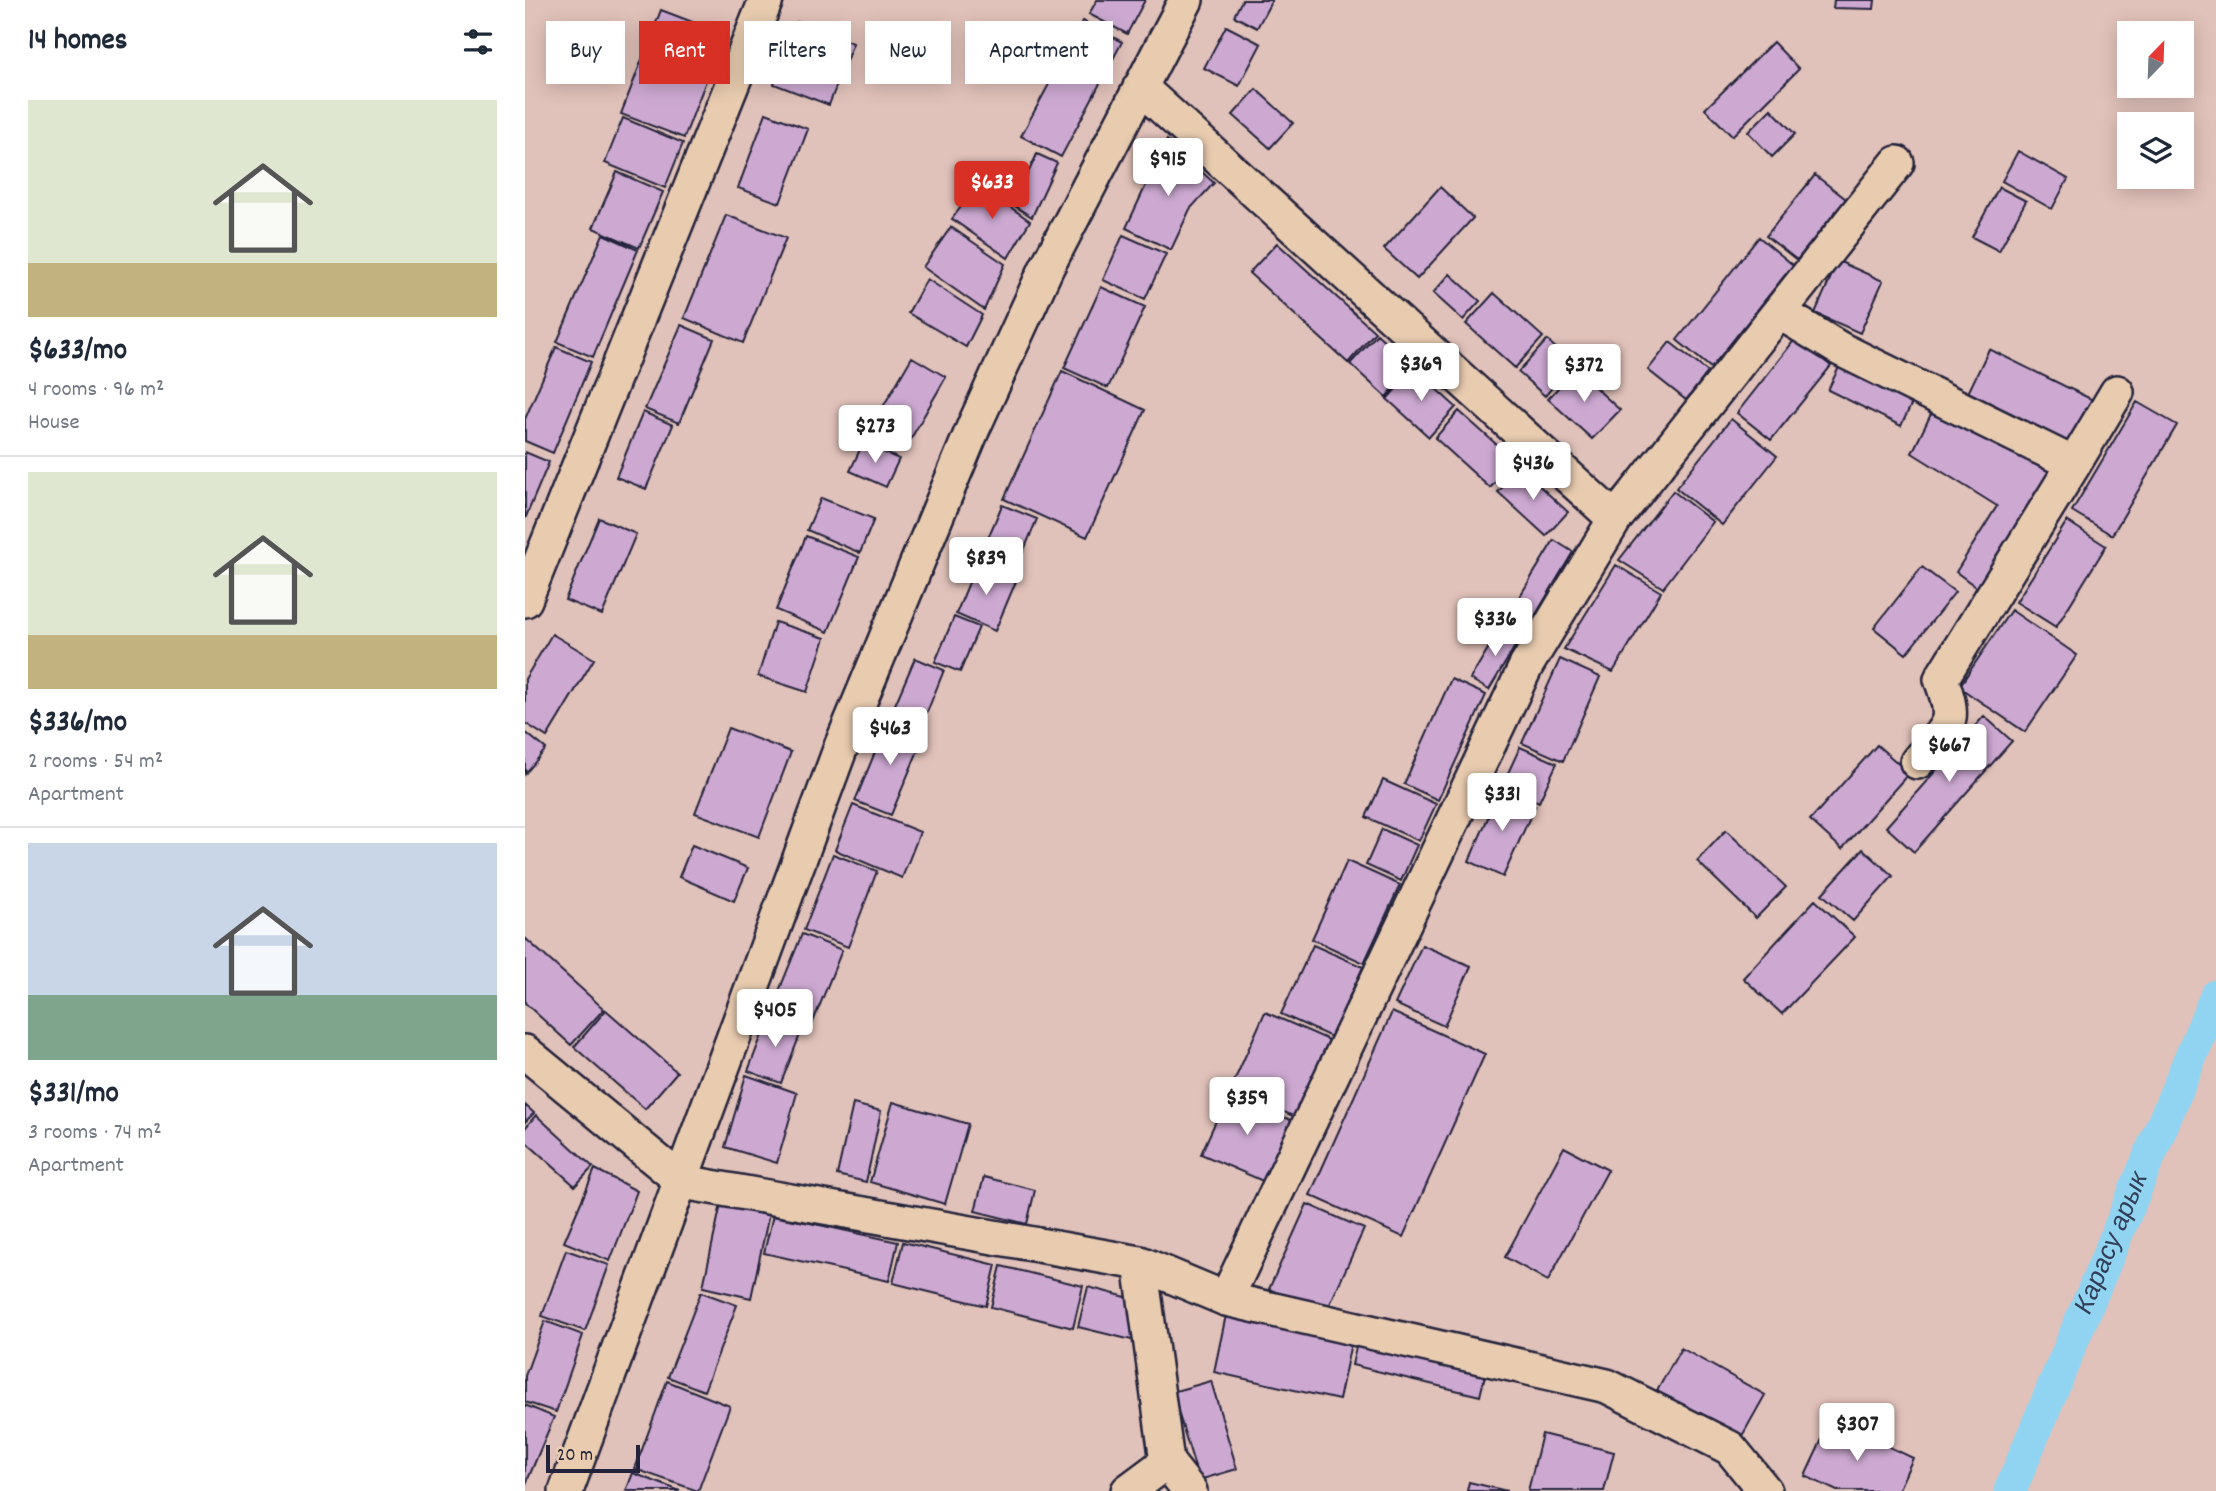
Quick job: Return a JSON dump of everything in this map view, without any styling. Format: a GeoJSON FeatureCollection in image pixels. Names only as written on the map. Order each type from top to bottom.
{"type":"FeatureCollection","features":[{"type":"Feature","properties":{"kind":"street"},"geometry":{"type":"LineString","coordinates":[[525,600],[766,0]]}},
{"type":"Feature","properties":{"kind":"street"},"geometry":{"type":"LineString","coordinates":[[566,1491],[683,1182],[842,744],[969,439],[1046,269],[1185,0]]}},
{"type":"Feature","properties":{"kind":"street"},"geometry":{"type":"LineString","coordinates":[[1140,87],[1615,519]]}},
{"type":"Feature","properties":{"kind":"street"},"geometry":{"type":"LineString","coordinates":[[1226,1299],[1526,666],[1615,519],[1897,163]]}},
{"type":"Feature","properties":{"kind":"street"},"geometry":{"type":"LineString","coordinates":[[1779,312],[1840,349],[2074,464]]}},
{"type":"Feature","properties":{"kind":"street"},"geometry":{"type":"LineString","coordinates":[[1917,762],[1949,722],[1952,709],[1941,679],[2117,392]]}},
{"type":"Feature","properties":{"kind":"street"},"geometry":{"type":"LineString","coordinates":[[525,1052],[683,1182],[1140,1264],[1226,1299],[1607,1386],[1730,1448],[1765,1491]]}},
{"type":"Feature","properties":{"kind":"street"},"geometry":{"type":"LineString","coordinates":[[1140,1264],[1167,1462],[1190,1491]]}},
{"type":"Feature","properties":{"kind":"street"},"geometry":{"type":"LineString","coordinates":[[1128,1491],[1167,1462]]}},
{"type":"Feature","properties":{"kind":"building"},"geometry":{"type":"Polygon","coordinates":[[[1097,0],[1145,0],[1127,34],[1113,27],[1113,21],[1102,21],[1089,14],[1097,0]]]}},
{"type":"Feature","properties":{"kind":"building"},"geometry":{"type":"Polygon","coordinates":[[[1242,0],[1272,0],[1257,28],[1234,16],[1242,0]]]}},
{"type":"Feature","properties":{"kind":"building"},"geometry":{"type":"Polygon","coordinates":[[[1834,0],[1875,0],[1874,9],[1833,8],[1834,0]]]}},
{"type":"Feature","properties":{"kind":"building"},"geometry":{"type":"Polygon","coordinates":[[[661,10],[690,21],[657,21],[661,10]]]}},
{"type":"Feature","properties":{"kind":"building"},"geometry":{"type":"Polygon","coordinates":[[[1226,26],[1261,44],[1239,86],[1204,68],[1226,26]]]}},
{"type":"Feature","properties":{"kind":"building"},"geometry":{"type":"Polygon","coordinates":[[[1113,37],[1122,42],[1113,59],[1113,37]]]}},
{"type":"Feature","properties":{"kind":"building"},"geometry":{"type":"Polygon","coordinates":[[[1773,42],[1799,69],[1732,136],[1705,109],[1773,42]]]}},
{"type":"Feature","properties":{"kind":"building"},"geometry":{"type":"Polygon","coordinates":[[[639,67],[639,84],[705,84],[684,138],[621,114],[639,67]]]}},
{"type":"Feature","properties":{"kind":"building"},"geometry":{"type":"Polygon","coordinates":[[[774,84],[837,84],[829,105],[774,84]]]}},
{"type":"Feature","properties":{"kind":"building"},"geometry":{"type":"Polygon","coordinates":[[[1049,84],[1100,84],[1061,157],[1021,136],[1049,84]]]}},
{"type":"Feature","properties":{"kind":"building"},"geometry":{"type":"Polygon","coordinates":[[[1256,89],[1293,123],[1270,148],[1233,115],[1256,89]]]}},
{"type":"Feature","properties":{"kind":"building"},"geometry":{"type":"Polygon","coordinates":[[[1771,109],[1795,134],[1772,157],[1748,132],[1771,109]]]}},
{"type":"Feature","properties":{"kind":"building"},"geometry":{"type":"Polygon","coordinates":[[[766,113],[808,129],[780,203],[738,188],[766,113]]]}},
{"type":"Feature","properties":{"kind":"building"},"geometry":{"type":"Polygon","coordinates":[[[623,118],[683,143],[665,188],[605,163],[623,118]]]}},
{"type":"Feature","properties":{"kind":"building"},"geometry":{"type":"Polygon","coordinates":[[[1167,140],[1214,183],[1190,209],[1171,250],[1126,228],[1167,140]]]}},
{"type":"Feature","properties":{"kind":"building"},"geometry":{"type":"Polygon","coordinates":[[[2018,151],[2068,179],[2052,209],[2002,181],[2018,151]]]}},
{"type":"Feature","properties":{"kind":"building"},"geometry":{"type":"Polygon","coordinates":[[[1037,154],[1057,163],[1032,217],[1013,205],[1037,154]]]}},
{"type":"Feature","properties":{"kind":"building"},"geometry":{"type":"Polygon","coordinates":[[[617,172],[663,192],[639,248],[593,228],[617,172]]]}},
{"type":"Feature","properties":{"kind":"building"},"geometry":{"type":"Polygon","coordinates":[[[1815,175],[1846,199],[1797,260],[1766,236],[1815,175]]]}},
{"type":"Feature","properties":{"kind":"building"},"geometry":{"type":"Polygon","coordinates":[[[978,184],[1030,221],[1008,258],[952,219],[978,184]]]}},
{"type":"Feature","properties":{"kind":"building"},"geometry":{"type":"Polygon","coordinates":[[[1440,187],[1473,218],[1417,279],[1384,249],[1440,187]]]}},
{"type":"Feature","properties":{"kind":"building"},"geometry":{"type":"Polygon","coordinates":[[[1999,187],[2026,201],[1999,251],[1972,237],[1999,187]]]}},
{"type":"Feature","properties":{"kind":"building"},"geometry":{"type":"Polygon","coordinates":[[[726,215],[786,238],[743,343],[684,318],[726,215]]]}},
{"type":"Feature","properties":{"kind":"building"},"geometry":{"type":"Polygon","coordinates":[[[951,227],[1005,264],[984,310],[923,267],[951,227]]]}},
{"type":"Feature","properties":{"kind":"building"},"geometry":{"type":"Polygon","coordinates":[[[603,234],[638,250],[593,357],[557,342],[603,234]]]}},
{"type":"Feature","properties":{"kind":"building"},"geometry":{"type":"Polygon","coordinates":[[[1123,235],[1166,254],[1145,299],[1103,280],[1123,235]]]}},
{"type":"Feature","properties":{"kind":"building"},"geometry":{"type":"Polygon","coordinates":[[[1759,237],[1793,265],[1711,368],[1677,340],[1759,237]]]}},
{"type":"Feature","properties":{"kind":"building"},"geometry":{"type":"Polygon","coordinates":[[[1277,243],[1375,332],[1348,363],[1249,273],[1277,243]]]}},
{"type":"Feature","properties":{"kind":"building"},"geometry":{"type":"Polygon","coordinates":[[[1838,261],[1883,281],[1860,333],[1815,313],[1838,261]]]}},
{"type":"Feature","properties":{"kind":"building"},"geometry":{"type":"Polygon","coordinates":[[[1450,274],[1480,301],[1463,320],[1433,293],[1450,274]]]}},
{"type":"Feature","properties":{"kind":"building"},"geometry":{"type":"Polygon","coordinates":[[[927,279],[982,315],[966,347],[908,313],[927,279]]]}},
{"type":"Feature","properties":{"kind":"building"},"geometry":{"type":"Polygon","coordinates":[[[1101,287],[1145,307],[1108,388],[1064,368],[1101,287]]]}},
{"type":"Feature","properties":{"kind":"building"},"geometry":{"type":"Polygon","coordinates":[[[1494,293],[1543,337],[1515,368],[1466,324],[1494,293]]]}},
{"type":"Feature","properties":{"kind":"building"},"geometry":{"type":"Polygon","coordinates":[[[681,325],[714,339],[679,423],[645,409],[681,325]]]}},
{"type":"Feature","properties":{"kind":"building"},"geometry":{"type":"Polygon","coordinates":[[[1377,334],[1413,367],[1386,397],[1350,364],[1377,334]]]}},
{"type":"Feature","properties":{"kind":"building"},"geometry":{"type":"Polygon","coordinates":[[[1796,338],[1831,366],[1771,440],[1737,413],[1796,338]]]}},
{"type":"Feature","properties":{"kind":"building"},"geometry":{"type":"Polygon","coordinates":[[[1547,340],[1573,364],[1545,396],[1518,372],[1547,340]]]}},
{"type":"Feature","properties":{"kind":"building"},"geometry":{"type":"Polygon","coordinates":[[[1670,342],[1708,372],[1686,400],[1648,370],[1670,342]]]}},
{"type":"Feature","properties":{"kind":"building"},"geometry":{"type":"Polygon","coordinates":[[[556,347],[591,362],[553,453],[525,441],[525,419],[556,347]]]}},
{"type":"Feature","properties":{"kind":"building"},"geometry":{"type":"Polygon","coordinates":[[[1989,349],[2097,402],[2075,446],[1968,393],[1989,349]]]}},
{"type":"Feature","properties":{"kind":"building"},"geometry":{"type":"Polygon","coordinates":[[[912,357],[946,377],[905,449],[870,429],[912,357]]]}},
{"type":"Feature","properties":{"kind":"building"},"geometry":{"type":"Polygon","coordinates":[[[1839,367],[1912,403],[1901,426],[1828,390],[1839,367]]]}},
{"type":"Feature","properties":{"kind":"building"},"geometry":{"type":"Polygon","coordinates":[[[1414,369],[1456,407],[1429,437],[1387,399],[1414,369]]]}},
{"type":"Feature","properties":{"kind":"building"},"geometry":{"type":"Polygon","coordinates":[[[1575,369],[1620,410],[1592,439],[1548,399],[1575,369]]]}},
{"type":"Feature","properties":{"kind":"building"},"geometry":{"type":"Polygon","coordinates":[[[1062,371],[1145,410],[1087,537],[1004,499],[1062,371]]]}},
{"type":"Feature","properties":{"kind":"building"},"geometry":{"type":"Polygon","coordinates":[[[2137,402],[2177,425],[2112,535],[2072,511],[2137,402]]]}},
{"type":"Feature","properties":{"kind":"building"},"geometry":{"type":"Polygon","coordinates":[[[1459,411],[1515,461],[1490,488],[1435,438],[1459,411]]]}},
{"type":"Feature","properties":{"kind":"building"},"geometry":{"type":"Polygon","coordinates":[[[643,412],[673,425],[646,489],[616,477],[643,412]]]}},
{"type":"Feature","properties":{"kind":"building"},"geometry":{"type":"Polygon","coordinates":[[[1932,412],[2061,473],[1983,592],[1956,572],[1997,506],[1912,453],[1932,412]]]}},
{"type":"Feature","properties":{"kind":"building"},"geometry":{"type":"Polygon","coordinates":[[[1731,419],[1777,456],[1722,525],[1676,488],[1731,419]]]}},
{"type":"Feature","properties":{"kind":"building"},"geometry":{"type":"Polygon","coordinates":[[[863,443],[899,459],[886,487],[850,471],[863,443]]]}},
{"type":"Feature","properties":{"kind":"building"},"geometry":{"type":"Polygon","coordinates":[[[525,452],[549,462],[525,519],[525,452]]]}},
{"type":"Feature","properties":{"kind":"building"},"geometry":{"type":"Polygon","coordinates":[[[1520,468],[1568,512],[1546,536],[1498,492],[1520,468]]]}},
{"type":"Feature","properties":{"kind":"building"},"geometry":{"type":"Polygon","coordinates":[[[1673,491],[1713,522],[1663,588],[1619,560],[1673,491]]]}},
{"type":"Feature","properties":{"kind":"building"},"geometry":{"type":"Polygon","coordinates":[[[821,498],[874,519],[860,553],[807,530],[821,498]]]}},
{"type":"Feature","properties":{"kind":"building"},"geometry":{"type":"Polygon","coordinates":[[[1002,505],[1037,519],[1014,574],[979,559],[1002,505]]]}},
{"type":"Feature","properties":{"kind":"building"},"geometry":{"type":"Polygon","coordinates":[[[599,518],[636,534],[602,615],[565,600],[599,518]]]}},
{"type":"Feature","properties":{"kind":"building"},"geometry":{"type":"Polygon","coordinates":[[[2067,521],[2106,546],[2056,627],[2016,602],[2067,521]]]}},
{"type":"Feature","properties":{"kind":"building"},"geometry":{"type":"Polygon","coordinates":[[[806,536],[859,557],[828,632],[776,610],[806,536]]]}},
{"type":"Feature","properties":{"kind":"building"},"geometry":{"type":"Polygon","coordinates":[[[1554,540],[1573,552],[1526,631],[1506,619],[1554,540]]]}},
{"type":"Feature","properties":{"kind":"building"},"geometry":{"type":"Polygon","coordinates":[[[977,563],[1017,579],[995,631],[956,614],[977,563]]]}},
{"type":"Feature","properties":{"kind":"building"},"geometry":{"type":"Polygon","coordinates":[[[1616,565],[1661,592],[1613,672],[1564,649],[1616,565]]]}},
{"type":"Feature","properties":{"kind":"building"},"geometry":{"type":"Polygon","coordinates":[[[1922,567],[1955,592],[1906,654],[1874,628],[1922,567]]]}},
{"type":"Feature","properties":{"kind":"building"},"geometry":{"type":"Polygon","coordinates":[[[2011,610],[2077,655],[2025,732],[1959,687],[2011,610]]]}},
{"type":"Feature","properties":{"kind":"building"},"geometry":{"type":"Polygon","coordinates":[[[954,617],[979,627],[960,672],[935,662],[954,617]]]}},
{"type":"Feature","properties":{"kind":"building"},"geometry":{"type":"Polygon","coordinates":[[[775,622],[825,638],[807,692],[758,676],[775,622]]]}},
{"type":"Feature","properties":{"kind":"building"},"geometry":{"type":"Polygon","coordinates":[[[1501,627],[1520,638],[1489,690],[1470,679],[1501,627]]]}},
{"type":"Feature","properties":{"kind":"building"},"geometry":{"type":"Polygon","coordinates":[[[552,634],[594,659],[547,737],[525,723],[525,679],[552,634]]]}},
{"type":"Feature","properties":{"kind":"building"},"geometry":{"type":"Polygon","coordinates":[[[915,658],[944,670],[921,727],[891,714],[915,658]]]}},
{"type":"Feature","properties":{"kind":"building"},"geometry":{"type":"Polygon","coordinates":[[[1560,659],[1600,677],[1563,761],[1522,743],[1560,659]]]}},
{"type":"Feature","properties":{"kind":"building"},"geometry":{"type":"Polygon","coordinates":[[[1451,679],[1486,695],[1438,800],[1404,784],[1451,679]]]}},
{"type":"Feature","properties":{"kind":"building"},"geometry":{"type":"Polygon","coordinates":[[[1984,716],[2012,741],[1914,852],[1886,827],[1984,716]]]}},
{"type":"Feature","properties":{"kind":"building"},"geometry":{"type":"Polygon","coordinates":[[[889,718],[925,734],[891,815],[855,801],[889,718]]]}},
{"type":"Feature","properties":{"kind":"building"},"geometry":{"type":"Polygon","coordinates":[[[728,728],[791,752],[759,837],[695,813],[728,728]]]}},
{"type":"Feature","properties":{"kind":"building"},"geometry":{"type":"Polygon","coordinates":[[[525,732],[546,749],[525,774],[525,732]]]}},
{"type":"Feature","properties":{"kind":"building"},"geometry":{"type":"Polygon","coordinates":[[[1877,745],[1909,773],[1842,849],[1810,820],[1877,745]]]}},
{"type":"Feature","properties":{"kind":"building"},"geometry":{"type":"Polygon","coordinates":[[[1520,747],[1557,763],[1539,802],[1502,786],[1520,747]]]}},
{"type":"Feature","properties":{"kind":"building"},"geometry":{"type":"Polygon","coordinates":[[[1383,780],[1436,804],[1419,841],[1366,817],[1383,780]]]}},
{"type":"Feature","properties":{"kind":"building"},"geometry":{"type":"Polygon","coordinates":[[[1500,790],[1535,806],[1503,877],[1469,861],[1500,790]]]}},
{"type":"Feature","properties":{"kind":"building"},"geometry":{"type":"Polygon","coordinates":[[[853,805],[920,832],[902,878],[835,850],[853,805]]]}},
{"type":"Feature","properties":{"kind":"building"},"geometry":{"type":"Polygon","coordinates":[[[1382,829],[1417,845],[1401,881],[1366,865],[1382,829]]]}},
{"type":"Feature","properties":{"kind":"building"},"geometry":{"type":"Polygon","coordinates":[[[1726,830],[1786,887],[1756,918],[1697,861],[1726,830]]]}},
{"type":"Feature","properties":{"kind":"building"},"geometry":{"type":"Polygon","coordinates":[[[692,845],[748,868],[734,901],[679,877],[692,845]]]}},
{"type":"Feature","properties":{"kind":"building"},"geometry":{"type":"Polygon","coordinates":[[[1863,849],[1893,876],[1853,921],[1822,894],[1863,849]]]}},
{"type":"Feature","properties":{"kind":"building"},"geometry":{"type":"Polygon","coordinates":[[[833,854],[877,871],[848,947],[804,930],[833,854]]]}},
{"type":"Feature","properties":{"kind":"building"},"geometry":{"type":"Polygon","coordinates":[[[1347,861],[1400,885],[1364,963],[1312,939],[1347,861]]]}},
{"type":"Feature","properties":{"kind":"building"},"geometry":{"type":"Polygon","coordinates":[[[1815,900],[1855,937],[1782,1014],[1743,978],[1815,900]]]}},
{"type":"Feature","properties":{"kind":"building"},"geometry":{"type":"Polygon","coordinates":[[[802,934],[842,950],[811,1027],[771,1011],[802,934]]]}},
{"type":"Feature","properties":{"kind":"building"},"geometry":{"type":"Polygon","coordinates":[[[525,938],[604,1009],[571,1045],[525,1003],[525,938]]]}},
{"type":"Feature","properties":{"kind":"building"},"geometry":{"type":"Polygon","coordinates":[[[1313,945],[1363,967],[1331,1037],[1281,1014],[1313,945]]]}},
{"type":"Feature","properties":{"kind":"building"},"geometry":{"type":"Polygon","coordinates":[[[1422,945],[1471,966],[1444,1026],[1395,1004],[1422,945]]]}},
{"type":"Feature","properties":{"kind":"building"},"geometry":{"type":"Polygon","coordinates":[[[606,1010],[677,1072],[645,1109],[574,1047],[606,1010]]]}},
{"type":"Feature","properties":{"kind":"building"},"geometry":{"type":"Polygon","coordinates":[[[1265,1012],[1329,1040],[1295,1117],[1231,1088],[1265,1012]]]}},
{"type":"Feature","properties":{"kind":"building"},"geometry":{"type":"Polygon","coordinates":[[[1392,1012],[1485,1054],[1403,1237],[1310,1195],[1392,1012]]]}},
{"type":"Feature","properties":{"kind":"building"},"geometry":{"type":"Polygon","coordinates":[[[770,1014],[803,1027],[781,1083],[748,1071],[770,1014]]]}},
{"type":"Feature","properties":{"kind":"building"},"geometry":{"type":"Polygon","coordinates":[[[746,1075],[797,1093],[777,1163],[725,1147],[746,1075]]]}},
{"type":"Feature","properties":{"kind":"building"},"geometry":{"type":"Polygon","coordinates":[[[1229,1092],[1293,1121],[1265,1182],[1201,1154],[1229,1092]]]}},
{"type":"Feature","properties":{"kind":"building"},"geometry":{"type":"Polygon","coordinates":[[[893,1102],[968,1124],[945,1204],[870,1182],[893,1102]]]}},
{"type":"Feature","properties":{"kind":"building"},"geometry":{"type":"Polygon","coordinates":[[[853,1104],[881,1111],[866,1182],[837,1175],[853,1104]]]}},
{"type":"Feature","properties":{"kind":"building"},"geometry":{"type":"Polygon","coordinates":[[[525,1105],[534,1113],[525,1122],[525,1105]]]}},
{"type":"Feature","properties":{"kind":"building"},"geometry":{"type":"Polygon","coordinates":[[[536,1115],[593,1167],[575,1186],[525,1141],[525,1128],[536,1115]]]}},
{"type":"Feature","properties":{"kind":"building"},"geometry":{"type":"Polygon","coordinates":[[[1564,1147],[1608,1170],[1548,1281],[1505,1257],[1564,1147]]]}},
{"type":"Feature","properties":{"kind":"building"},"geometry":{"type":"Polygon","coordinates":[[[595,1169],[637,1191],[610,1261],[564,1242],[595,1169]]]}},
{"type":"Feature","properties":{"kind":"building"},"geometry":{"type":"Polygon","coordinates":[[[984,1177],[1035,1190],[1027,1224],[975,1211],[984,1177]]]}},
{"type":"Feature","properties":{"kind":"building"},"geometry":{"type":"Polygon","coordinates":[[[721,1204],[769,1214],[751,1298],[703,1287],[721,1204]]]}},
{"type":"Feature","properties":{"kind":"building"},"geometry":{"type":"Polygon","coordinates":[[[1307,1204],[1364,1229],[1325,1315],[1269,1289],[1307,1204]]]}},
{"type":"Feature","properties":{"kind":"building"},"geometry":{"type":"Polygon","coordinates":[[[773,1215],[898,1242],[889,1281],[764,1253],[773,1215]]]}},
{"type":"Feature","properties":{"kind":"building"},"geometry":{"type":"Polygon","coordinates":[[[903,1242],[996,1265],[986,1306],[893,1283],[903,1242]]]}},
{"type":"Feature","properties":{"kind":"building"},"geometry":{"type":"Polygon","coordinates":[[[566,1250],[609,1265],[585,1331],[542,1316],[566,1250]]]}},
{"type":"Feature","properties":{"kind":"building"},"geometry":{"type":"Polygon","coordinates":[[[1001,1266],[1083,1286],[1073,1328],[991,1307],[1001,1266]]]}},
{"type":"Feature","properties":{"kind":"building"},"geometry":{"type":"Polygon","coordinates":[[[1088,1287],[1145,1302],[1136,1341],[1078,1327],[1088,1287]]]}},
{"type":"Feature","properties":{"kind":"building"},"geometry":{"type":"Polygon","coordinates":[[[701,1292],[737,1305],[704,1391],[668,1377],[701,1292]]]}},
{"type":"Feature","properties":{"kind":"building"},"geometry":{"type":"Polygon","coordinates":[[[1226,1315],[1351,1343],[1339,1400],[1214,1372],[1226,1315]]]}},
{"type":"Feature","properties":{"kind":"building"},"geometry":{"type":"Polygon","coordinates":[[[545,1321],[583,1335],[556,1412],[525,1402],[525,1376],[545,1321]]]}},
{"type":"Feature","properties":{"kind":"building"},"geometry":{"type":"Polygon","coordinates":[[[1357,1343],[1485,1375],[1480,1396],[1352,1365],[1357,1343]]]}},
{"type":"Feature","properties":{"kind":"building"},"geometry":{"type":"Polygon","coordinates":[[[1681,1348],[1765,1395],[1737,1445],[1653,1398],[1681,1348]]]}},
{"type":"Feature","properties":{"kind":"building"},"geometry":{"type":"Polygon","coordinates":[[[667,1381],[730,1406],[698,1491],[635,1469],[667,1381]]]}},
{"type":"Feature","properties":{"kind":"building"},"geometry":{"type":"Polygon","coordinates":[[[1211,1381],[1237,1469],[1199,1480],[1172,1392],[1211,1381]]]}},
{"type":"Feature","properties":{"kind":"building"},"geometry":{"type":"Polygon","coordinates":[[[525,1405],[554,1417],[525,1486],[525,1405]]]}},
{"type":"Feature","properties":{"kind":"building"},"geometry":{"type":"Polygon","coordinates":[[[1831,1420],[1913,1458],[1898,1491],[1837,1491],[1805,1476],[1831,1420]]]}},
{"type":"Feature","properties":{"kind":"building"},"geometry":{"type":"Polygon","coordinates":[[[1542,1434],[1614,1452],[1604,1491],[1528,1491],[1542,1434]]]}},
{"type":"Feature","properties":{"kind":"building"},"geometry":{"type":"Polygon","coordinates":[[[633,1473],[680,1491],[626,1491],[633,1473]]]}},
{"type":"Feature","properties":{"kind":"building"},"geometry":{"type":"Polygon","coordinates":[[[1469,1482],[1507,1491],[1467,1491],[1469,1482]]]}},
{"type":"Feature","properties":{"kind":"waterway","name":"Карасу арык"},"geometry":{"type":"LineString","coordinates":[[2010,1491],[2216,996]]}}]}
